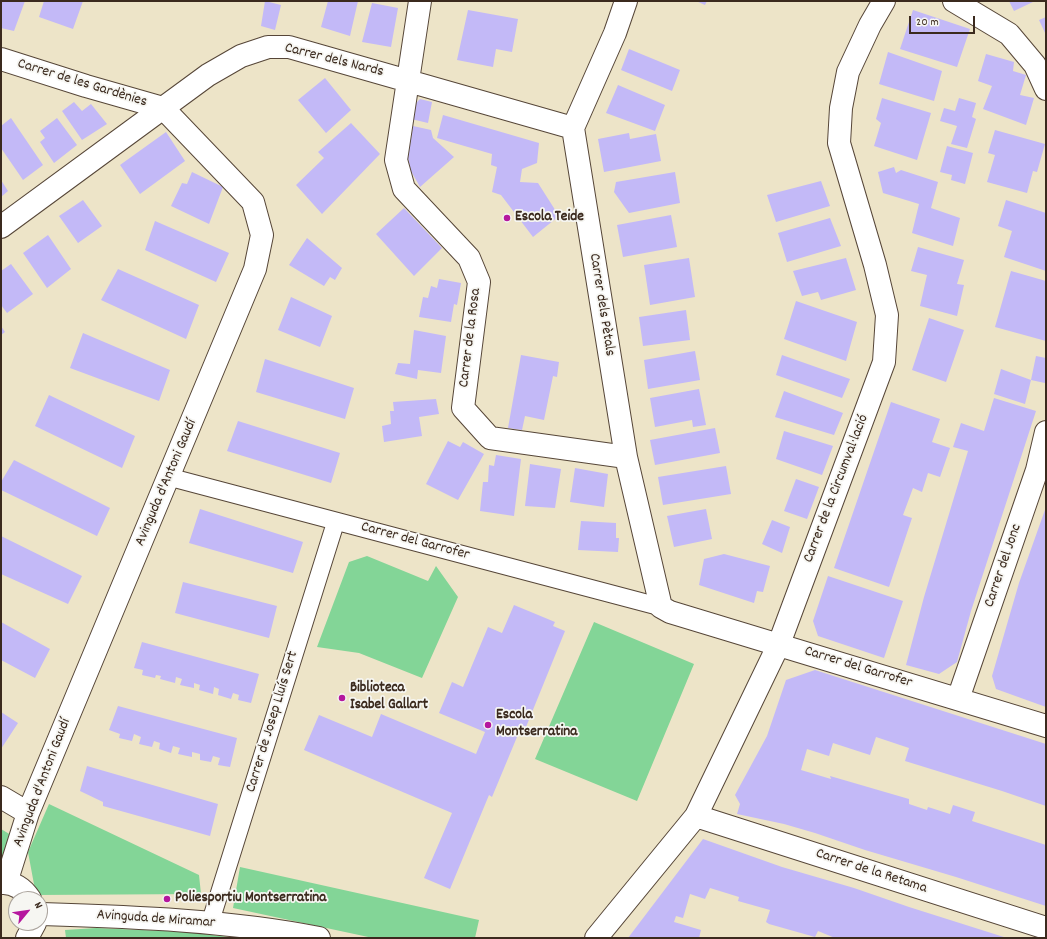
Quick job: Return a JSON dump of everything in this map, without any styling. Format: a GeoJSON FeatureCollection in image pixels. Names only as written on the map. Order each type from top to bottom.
{"type":"FeatureCollection","features":[{"type":"Feature","properties":{"kind":"street","name":"Carrer de la Rosa"},"geometry":{"type":"LineString","coordinates":[[420,1],[396,160],[404,189],[469,258],[479,282],[463,408],[490,438],[626,457]]}},
{"type":"Feature","properties":{"kind":"street"},"geometry":{"type":"LineString","coordinates":[[573,128],[615,33],[626,1]]}},
{"type":"Feature","properties":{"kind":"street","name":"Carrer de la Circumval·lació"},"geometry":{"type":"LineString","coordinates":[[596,938],[696,816],[779,644],[884,362],[887,315],[875,265],[839,143],[841,108],[848,72],[870,25],[884,1]]}},
{"type":"Feature","properties":{"kind":"street"},"geometry":{"type":"LineString","coordinates":[[954,1],[1009,34],[1035,65],[1046,89]]}},
{"type":"Feature","properties":{"kind":"street","name":"Carrer dels Nards"},"geometry":{"type":"LineString","coordinates":[[1,227],[208,75],[241,56],[268,47],[289,47],[573,128]]}},
{"type":"Feature","properties":{"kind":"street","name":"Carrer de les Gardènies"},"geometry":{"type":"LineString","coordinates":[[1,59],[86,86],[163,108]]}},
{"type":"Feature","properties":{"kind":"street","name":"Avinguda d'Antoni Gaudí"},"geometry":{"type":"LineString","coordinates":[[4,883],[28,813],[170,477],[255,269],[262,235],[253,202],[163,108]]}},
{"type":"Feature","properties":{"kind":"street","name":"Carrer dels Pètals"},"geometry":{"type":"LineString","coordinates":[[573,128],[626,457],[665,609]]}},
{"type":"Feature","properties":{"kind":"street","name":"Carrer del Jonc"},"geometry":{"type":"LineString","coordinates":[[958,699],[1042,474],[1046,432]]}},
{"type":"Feature","properties":{"kind":"street","name":"Carrer del Garrofer"},"geometry":{"type":"LineString","coordinates":[[170,477],[665,609],[1046,726]]}},
{"type":"Feature","properties":{"kind":"street","name":"Carrer de Josep Lluís Sert"},"geometry":{"type":"LineString","coordinates":[[210,923],[336,521]]}},
{"type":"Feature","properties":{"kind":"street"},"geometry":{"type":"LineString","coordinates":[[1,797],[28,813]]}},
{"type":"Feature","properties":{"kind":"street","name":"Carrer de la Retama"},"geometry":{"type":"LineString","coordinates":[[696,816],[1046,928]]}},
{"type":"Feature","properties":{"kind":"street"},"geometry":{"type":"LineString","coordinates":[[4,883],[16,885],[25,891]]}},
{"type":"Feature","properties":{"kind":"street","name":"Avinguda de Miramar"},"geometry":{"type":"LineString","coordinates":[[48,914],[127,917],[210,923],[319,938]]}},
{"type":"Feature","properties":{"kind":"green space"},"geometry":{"type":"Polygon","coordinates":[[[367,556],[428,581],[436,566],[458,597],[422,678],[359,653],[317,647],[349,562],[367,556]]]}},
{"type":"Feature","properties":{"kind":"green space"},"geometry":{"type":"Polygon","coordinates":[[[594,622],[694,664],[637,801],[535,759],[594,622]]]}},
{"type":"Feature","properties":{"kind":"green space"},"geometry":{"type":"Polygon","coordinates":[[[49,804],[199,875],[201,894],[48,895],[48,891],[35,891],[28,852],[49,804]]]}},
{"type":"Feature","properties":{"kind":"green space"},"geometry":{"type":"Polygon","coordinates":[[[1,829],[11,835],[1,860],[1,829]]]}},
{"type":"Feature","properties":{"kind":"green space"},"geometry":{"type":"Polygon","coordinates":[[[240,867],[479,920],[475,938],[373,938],[233,908],[240,867]]]}},
{"type":"Feature","properties":{"kind":"green space"},"geometry":{"type":"Polygon","coordinates":[[[96,928],[188,932],[237,938],[66,938],[65,930],[96,928]]]}},
{"type":"Feature","properties":{"kind":"building"},"geometry":{"type":"Polygon","coordinates":[[[1,1],[25,1],[14,31],[1,28],[1,1]]]}},
{"type":"Feature","properties":{"kind":"building"},"geometry":{"type":"Polygon","coordinates":[[[44,1],[83,1],[73,29],[39,17],[44,1]]]}},
{"type":"Feature","properties":{"kind":"building"},"geometry":{"type":"Polygon","coordinates":[[[265,1],[281,5],[275,30],[261,26],[265,1]]]}},
{"type":"Feature","properties":{"kind":"building"},"geometry":{"type":"Polygon","coordinates":[[[328,1],[358,1],[350,36],[321,27],[328,1]]]}},
{"type":"Feature","properties":{"kind":"building"},"geometry":{"type":"Polygon","coordinates":[[[696,1],[707,1],[705,5],[696,1]]]}},
{"type":"Feature","properties":{"kind":"building"},"geometry":{"type":"Polygon","coordinates":[[[1009,1],[1035,1],[1014,11],[1009,1]]]}},
{"type":"Feature","properties":{"kind":"building"},"geometry":{"type":"Polygon","coordinates":[[[372,3],[398,8],[391,47],[362,42],[372,3]]]}},
{"type":"Feature","properties":{"kind":"building"},"geometry":{"type":"Polygon","coordinates":[[[468,10],[518,19],[512,52],[496,49],[493,67],[457,60],[468,10]]]}},
{"type":"Feature","properties":{"kind":"building"},"geometry":{"type":"Polygon","coordinates":[[[913,10],[970,29],[957,67],[900,49],[913,10]]]}},
{"type":"Feature","properties":{"kind":"building"},"geometry":{"type":"Polygon","coordinates":[[[1046,17],[1046,35],[1039,20],[1046,17]]]}},
{"type":"Feature","properties":{"kind":"building"},"geometry":{"type":"Polygon","coordinates":[[[629,49],[680,70],[672,91],[621,70],[629,49]]]}},
{"type":"Feature","properties":{"kind":"building"},"geometry":{"type":"Polygon","coordinates":[[[888,52],[942,71],[934,101],[879,84],[888,52]]]}},
{"type":"Feature","properties":{"kind":"building"},"geometry":{"type":"Polygon","coordinates":[[[986,54],[1014,62],[1013,71],[1026,75],[1020,95],[1034,98],[1026,125],[983,109],[992,86],[978,81],[986,54]]]}},
{"type":"Feature","properties":{"kind":"building"},"geometry":{"type":"Polygon","coordinates":[[[325,78],[351,110],[326,133],[298,100],[325,78]]]}},
{"type":"Feature","properties":{"kind":"building"},"geometry":{"type":"Polygon","coordinates":[[[618,85],[665,105],[655,131],[606,113],[618,85]]]}},
{"type":"Feature","properties":{"kind":"building"},"geometry":{"type":"Polygon","coordinates":[[[882,98],[931,113],[917,160],[874,146],[881,123],[876,119],[882,98]]]}},
{"type":"Feature","properties":{"kind":"building"},"geometry":{"type":"Polygon","coordinates":[[[959,98],[976,103],[972,117],[976,119],[967,148],[951,144],[957,126],[940,121],[944,108],[955,111],[959,98]]]}},
{"type":"Feature","properties":{"kind":"building"},"geometry":{"type":"Polygon","coordinates":[[[420,99],[432,102],[428,123],[411,119],[416,103],[420,99]]]}},
{"type":"Feature","properties":{"kind":"building"},"geometry":{"type":"Polygon","coordinates":[[[74,102],[82,111],[91,104],[107,124],[82,140],[62,111],[74,102]]]}},
{"type":"Feature","properties":{"kind":"building"},"geometry":{"type":"Polygon","coordinates":[[[443,115],[539,143],[537,163],[522,169],[520,182],[538,183],[559,216],[533,237],[501,195],[492,192],[497,167],[491,165],[492,154],[437,138],[443,115]]]}},
{"type":"Feature","properties":{"kind":"building"},"geometry":{"type":"Polygon","coordinates":[[[11,118],[43,165],[23,180],[1,148],[1,126],[11,118]]]}},
{"type":"Feature","properties":{"kind":"building"},"geometry":{"type":"Polygon","coordinates":[[[57,118],[77,145],[54,163],[40,142],[45,138],[40,131],[57,118]]]}},
{"type":"Feature","properties":{"kind":"building"},"geometry":{"type":"Polygon","coordinates":[[[351,123],[380,154],[322,214],[296,185],[324,158],[318,152],[351,123]]]}},
{"type":"Feature","properties":{"kind":"building"},"geometry":{"type":"Polygon","coordinates":[[[413,126],[431,130],[433,138],[454,157],[420,187],[411,171],[408,158],[413,126]]]}},
{"type":"Feature","properties":{"kind":"building"},"geometry":{"type":"Polygon","coordinates":[[[995,130],[1045,144],[1037,172],[1033,171],[1027,193],[987,182],[995,155],[988,153],[995,130]]]}},
{"type":"Feature","properties":{"kind":"building"},"geometry":{"type":"Polygon","coordinates":[[[166,132],[185,161],[140,194],[120,165],[166,132]]]}},
{"type":"Feature","properties":{"kind":"building"},"geometry":{"type":"Polygon","coordinates":[[[629,133],[630,139],[656,134],[661,161],[604,172],[598,139],[629,133]]]}},
{"type":"Feature","properties":{"kind":"building"},"geometry":{"type":"Polygon","coordinates":[[[947,146],[973,153],[965,184],[951,180],[952,175],[940,172],[947,146]]]}},
{"type":"Feature","properties":{"kind":"building"},"geometry":{"type":"Polygon","coordinates":[[[894,167],[896,173],[901,170],[938,182],[931,208],[960,218],[953,246],[912,233],[919,204],[883,193],[878,172],[894,167]]]}},
{"type":"Feature","properties":{"kind":"building"},"geometry":{"type":"Polygon","coordinates":[[[192,172],[223,187],[209,224],[171,206],[182,183],[187,184],[192,172]]]}},
{"type":"Feature","properties":{"kind":"building"},"geometry":{"type":"Polygon","coordinates":[[[675,172],[680,203],[629,213],[614,192],[616,182],[675,172]]]}},
{"type":"Feature","properties":{"kind":"building"},"geometry":{"type":"Polygon","coordinates":[[[1,180],[8,191],[1,197],[1,180]]]}},
{"type":"Feature","properties":{"kind":"building"},"geometry":{"type":"Polygon","coordinates":[[[821,181],[830,206],[776,222],[767,195],[821,181]]]}},
{"type":"Feature","properties":{"kind":"building"},"geometry":{"type":"Polygon","coordinates":[[[83,200],[102,226],[78,243],[59,216],[83,200]]]}},
{"type":"Feature","properties":{"kind":"building"},"geometry":{"type":"Polygon","coordinates":[[[1006,200],[1046,213],[1046,271],[1004,257],[1012,231],[998,226],[1006,200]]]}},
{"type":"Feature","properties":{"kind":"building"},"geometry":{"type":"Polygon","coordinates":[[[404,208],[442,248],[414,276],[376,234],[404,208]]]}},
{"type":"Feature","properties":{"kind":"building"},"geometry":{"type":"Polygon","coordinates":[[[671,215],[677,247],[623,257],[617,225],[671,215]]]}},
{"type":"Feature","properties":{"kind":"building"},"geometry":{"type":"Polygon","coordinates":[[[830,218],[841,246],[787,262],[778,233],[830,218]]]}},
{"type":"Feature","properties":{"kind":"building"},"geometry":{"type":"Polygon","coordinates":[[[155,221],[229,253],[216,282],[145,250],[155,221]]]}},
{"type":"Feature","properties":{"kind":"building"},"geometry":{"type":"Polygon","coordinates":[[[48,235],[71,269],[47,288],[23,253],[48,235]]]}},
{"type":"Feature","properties":{"kind":"building"},"geometry":{"type":"Polygon","coordinates":[[[307,238],[342,268],[335,280],[330,277],[324,286],[289,265],[307,238]]]}},
{"type":"Feature","properties":{"kind":"building"},"geometry":{"type":"Polygon","coordinates":[[[918,247],[964,260],[957,284],[964,285],[957,316],[920,306],[927,275],[911,271],[918,247]]]}},
{"type":"Feature","properties":{"kind":"building"},"geometry":{"type":"Polygon","coordinates":[[[689,258],[695,297],[650,305],[644,265],[689,258]]]}},
{"type":"Feature","properties":{"kind":"building"},"geometry":{"type":"Polygon","coordinates":[[[846,258],[856,290],[821,300],[818,292],[802,296],[793,271],[846,258]]]}},
{"type":"Feature","properties":{"kind":"building"},"geometry":{"type":"Polygon","coordinates":[[[11,264],[33,294],[7,313],[1,305],[1,271],[11,264]]]}},
{"type":"Feature","properties":{"kind":"building"},"geometry":{"type":"Polygon","coordinates":[[[118,269],[199,305],[186,339],[101,300],[118,269]]]}},
{"type":"Feature","properties":{"kind":"building"},"geometry":{"type":"Polygon","coordinates":[[[1011,271],[1046,281],[1046,341],[995,327],[1011,271]]]}},
{"type":"Feature","properties":{"kind":"building"},"geometry":{"type":"Polygon","coordinates":[[[439,279],[461,283],[457,305],[454,304],[451,322],[419,317],[423,297],[428,298],[431,286],[437,288],[439,279]]]}},
{"type":"Feature","properties":{"kind":"building"},"geometry":{"type":"Polygon","coordinates":[[[291,297],[332,316],[320,347],[278,330],[291,297]]]}},
{"type":"Feature","properties":{"kind":"building"},"geometry":{"type":"Polygon","coordinates":[[[796,301],[857,322],[846,361],[784,339],[796,301]]]}},
{"type":"Feature","properties":{"kind":"building"},"geometry":{"type":"Polygon","coordinates":[[[686,310],[690,340],[643,346],[639,317],[686,310]]]}},
{"type":"Feature","properties":{"kind":"building"},"geometry":{"type":"Polygon","coordinates":[[[929,318],[964,330],[946,382],[912,370],[929,318]]]}},
{"type":"Feature","properties":{"kind":"building"},"geometry":{"type":"Polygon","coordinates":[[[1,326],[5,332],[1,335],[1,326]]]}},
{"type":"Feature","properties":{"kind":"building"},"geometry":{"type":"Polygon","coordinates":[[[414,330],[446,336],[441,373],[418,370],[417,379],[395,374],[398,363],[410,364],[414,330]]]}},
{"type":"Feature","properties":{"kind":"building"},"geometry":{"type":"Polygon","coordinates":[[[83,333],[170,370],[159,401],[70,368],[83,333]]]}},
{"type":"Feature","properties":{"kind":"building"},"geometry":{"type":"Polygon","coordinates":[[[695,351],[700,380],[648,389],[644,360],[695,351]]]}},
{"type":"Feature","properties":{"kind":"building"},"geometry":{"type":"Polygon","coordinates":[[[521,355],[559,362],[557,377],[553,376],[544,420],[525,416],[522,430],[508,428],[521,355]]]}},
{"type":"Feature","properties":{"kind":"building"},"geometry":{"type":"Polygon","coordinates":[[[782,355],[850,379],[842,398],[776,375],[782,355]]]}},
{"type":"Feature","properties":{"kind":"building"},"geometry":{"type":"Polygon","coordinates":[[[1036,356],[1046,358],[1045,383],[1031,380],[1036,356]]]}},
{"type":"Feature","properties":{"kind":"building"},"geometry":{"type":"Polygon","coordinates":[[[265,359],[354,388],[345,419],[256,392],[265,359]]]}},
{"type":"Feature","properties":{"kind":"building"},"geometry":{"type":"Polygon","coordinates":[[[1001,369],[1031,380],[1025,404],[994,394],[1001,369]]]}},
{"type":"Feature","properties":{"kind":"building"},"geometry":{"type":"Polygon","coordinates":[[[699,389],[706,425],[693,427],[692,420],[655,427],[650,398],[699,389]]]}},
{"type":"Feature","properties":{"kind":"building"},"geometry":{"type":"Polygon","coordinates":[[[784,391],[843,413],[834,435],[775,417],[784,391]]]}},
{"type":"Feature","properties":{"kind":"building"},"geometry":{"type":"Polygon","coordinates":[[[49,395],[135,436],[122,468],[35,426],[49,395]]]}},
{"type":"Feature","properties":{"kind":"building"},"geometry":{"type":"Polygon","coordinates":[[[994,398],[1036,411],[971,611],[957,662],[939,674],[906,665],[924,597],[968,451],[953,447],[961,423],[984,431],[994,398]]]}},
{"type":"Feature","properties":{"kind":"building"},"geometry":{"type":"Polygon","coordinates":[[[436,399],[439,414],[419,417],[422,436],[384,442],[382,426],[391,424],[390,411],[394,411],[393,402],[436,399]]]}},
{"type":"Feature","properties":{"kind":"building"},"geometry":{"type":"Polygon","coordinates":[[[891,402],[940,419],[932,442],[950,448],[940,477],[928,473],[922,492],[913,488],[903,515],[912,518],[889,587],[834,568],[891,402]]]}},
{"type":"Feature","properties":{"kind":"building"},"geometry":{"type":"Polygon","coordinates":[[[238,421],[340,453],[331,483],[227,451],[238,421]]]}},
{"type":"Feature","properties":{"kind":"building"},"geometry":{"type":"Polygon","coordinates":[[[715,428],[720,453],[655,465],[650,440],[715,428]]]}},
{"type":"Feature","properties":{"kind":"building"},"geometry":{"type":"Polygon","coordinates":[[[784,431],[833,446],[822,475],[776,459],[784,431]]]}},
{"type":"Feature","properties":{"kind":"building"},"geometry":{"type":"Polygon","coordinates":[[[448,441],[460,447],[463,442],[484,454],[458,500],[426,484],[448,441]]]}},
{"type":"Feature","properties":{"kind":"building"},"geometry":{"type":"Polygon","coordinates":[[[496,455],[521,459],[514,516],[480,511],[483,482],[488,482],[489,465],[494,466],[496,455]]]}},
{"type":"Feature","properties":{"kind":"building"},"geometry":{"type":"Polygon","coordinates":[[[14,460],[110,508],[97,536],[1,490],[1,482],[14,460]]]}},
{"type":"Feature","properties":{"kind":"building"},"geometry":{"type":"Polygon","coordinates":[[[530,464],[561,469],[555,508],[525,506],[530,464]]]}},
{"type":"Feature","properties":{"kind":"building"},"geometry":{"type":"Polygon","coordinates":[[[726,466],[731,494],[663,505],[658,477],[726,466]]]}},
{"type":"Feature","properties":{"kind":"building"},"geometry":{"type":"Polygon","coordinates":[[[575,468],[608,474],[604,507],[570,502],[575,468]]]}},
{"type":"Feature","properties":{"kind":"building"},"geometry":{"type":"Polygon","coordinates":[[[796,479],[819,487],[807,519],[784,511],[796,479]]]}},
{"type":"Feature","properties":{"kind":"building"},"geometry":{"type":"Polygon","coordinates":[[[1046,507],[1046,707],[996,689],[992,676],[1019,583],[1046,507]]]}},
{"type":"Feature","properties":{"kind":"building"},"geometry":{"type":"Polygon","coordinates":[[[200,509],[303,542],[293,573],[189,543],[200,509]]]}},
{"type":"Feature","properties":{"kind":"building"},"geometry":{"type":"Polygon","coordinates":[[[706,509],[712,539],[674,547],[667,516],[706,509]]]}},
{"type":"Feature","properties":{"kind":"building"},"geometry":{"type":"Polygon","coordinates":[[[772,520],[790,527],[782,553],[762,544],[772,520]]]}},
{"type":"Feature","properties":{"kind":"building"},"geometry":{"type":"Polygon","coordinates":[[[581,521],[616,523],[616,538],[619,538],[618,552],[578,550],[581,521]]]}},
{"type":"Feature","properties":{"kind":"building"},"geometry":{"type":"Polygon","coordinates":[[[1,536],[82,576],[68,604],[1,574],[1,536]]]}},
{"type":"Feature","properties":{"kind":"building"},"geometry":{"type":"Polygon","coordinates":[[[724,554],[770,566],[763,592],[757,591],[754,603],[699,585],[704,559],[724,554]]]}},
{"type":"Feature","properties":{"kind":"building"},"geometry":{"type":"Polygon","coordinates":[[[828,576],[903,601],[884,658],[818,636],[813,621],[828,576]]]}},
{"type":"Feature","properties":{"kind":"building"},"geometry":{"type":"Polygon","coordinates":[[[183,582],[277,606],[269,638],[175,613],[183,582]]]}},
{"type":"Feature","properties":{"kind":"building"},"geometry":{"type":"Polygon","coordinates":[[[514,605],[555,622],[553,626],[565,631],[526,727],[522,725],[492,797],[489,795],[450,889],[424,878],[452,813],[304,750],[319,715],[372,737],[381,714],[476,754],[485,732],[439,713],[452,682],[463,687],[488,627],[502,633],[514,605]]]}},
{"type":"Feature","properties":{"kind":"building"},"geometry":{"type":"Polygon","coordinates":[[[1,622],[50,649],[35,678],[1,660],[1,622]]]}},
{"type":"Feature","properties":{"kind":"building"},"geometry":{"type":"Polygon","coordinates":[[[142,642],[259,674],[251,703],[238,700],[239,695],[233,693],[231,699],[218,695],[219,689],[214,687],[213,694],[199,690],[200,685],[194,683],[194,688],[180,685],[182,679],[176,677],[175,683],[160,679],[161,676],[156,675],[155,678],[142,675],[143,670],[134,668],[142,642]]]}},
{"type":"Feature","properties":{"kind":"building"},"geometry":{"type":"Polygon","coordinates":[[[815,670],[1046,744],[1046,806],[905,761],[909,748],[876,737],[870,755],[833,743],[829,756],[807,749],[801,770],[831,779],[830,776],[909,799],[909,804],[927,810],[928,807],[950,814],[953,805],[975,812],[972,821],[1046,845],[1046,906],[815,833],[784,824],[737,814],[740,804],[735,795],[767,736],[786,680],[815,670]]]}},
{"type":"Feature","properties":{"kind":"building"},"geometry":{"type":"Polygon","coordinates":[[[118,706],[237,738],[230,767],[218,765],[220,758],[213,756],[211,762],[200,760],[200,754],[192,752],[192,757],[178,754],[180,748],[173,746],[171,753],[159,749],[160,743],[154,741],[152,747],[139,744],[141,737],[134,734],[132,741],[119,738],[120,734],[109,730],[118,706]]]}},
{"type":"Feature","properties":{"kind":"building"},"geometry":{"type":"Polygon","coordinates":[[[1,712],[18,723],[1,749],[1,712]]]}},
{"type":"Feature","properties":{"kind":"building"},"geometry":{"type":"Polygon","coordinates":[[[87,766],[218,804],[210,836],[103,806],[103,802],[80,791],[87,766]]]}},
{"type":"Feature","properties":{"kind":"building"},"geometry":{"type":"Polygon","coordinates":[[[703,839],[782,867],[854,888],[1007,938],[835,938],[818,931],[815,937],[769,924],[766,922],[770,910],[738,901],[739,897],[710,888],[705,899],[690,894],[683,918],[676,916],[674,922],[701,930],[699,938],[628,938],[703,839]]]}},
{"type":"Feature","properties":{"kind":"place","name":"Escola Teide"},"geometry":{"type":"Point","coordinates":[507,218]}},
{"type":"Feature","properties":{"kind":"place","name":"Biblioteca Isabel Gallart"},"geometry":{"type":"Point","coordinates":[342,698]}},
{"type":"Feature","properties":{"kind":"place","name":"Escola Montserratina"},"geometry":{"type":"Point","coordinates":[488,725]}},
{"type":"Feature","properties":{"kind":"place","name":"Poliesportiu Montserratina"},"geometry":{"type":"Point","coordinates":[167,899]}}]}
